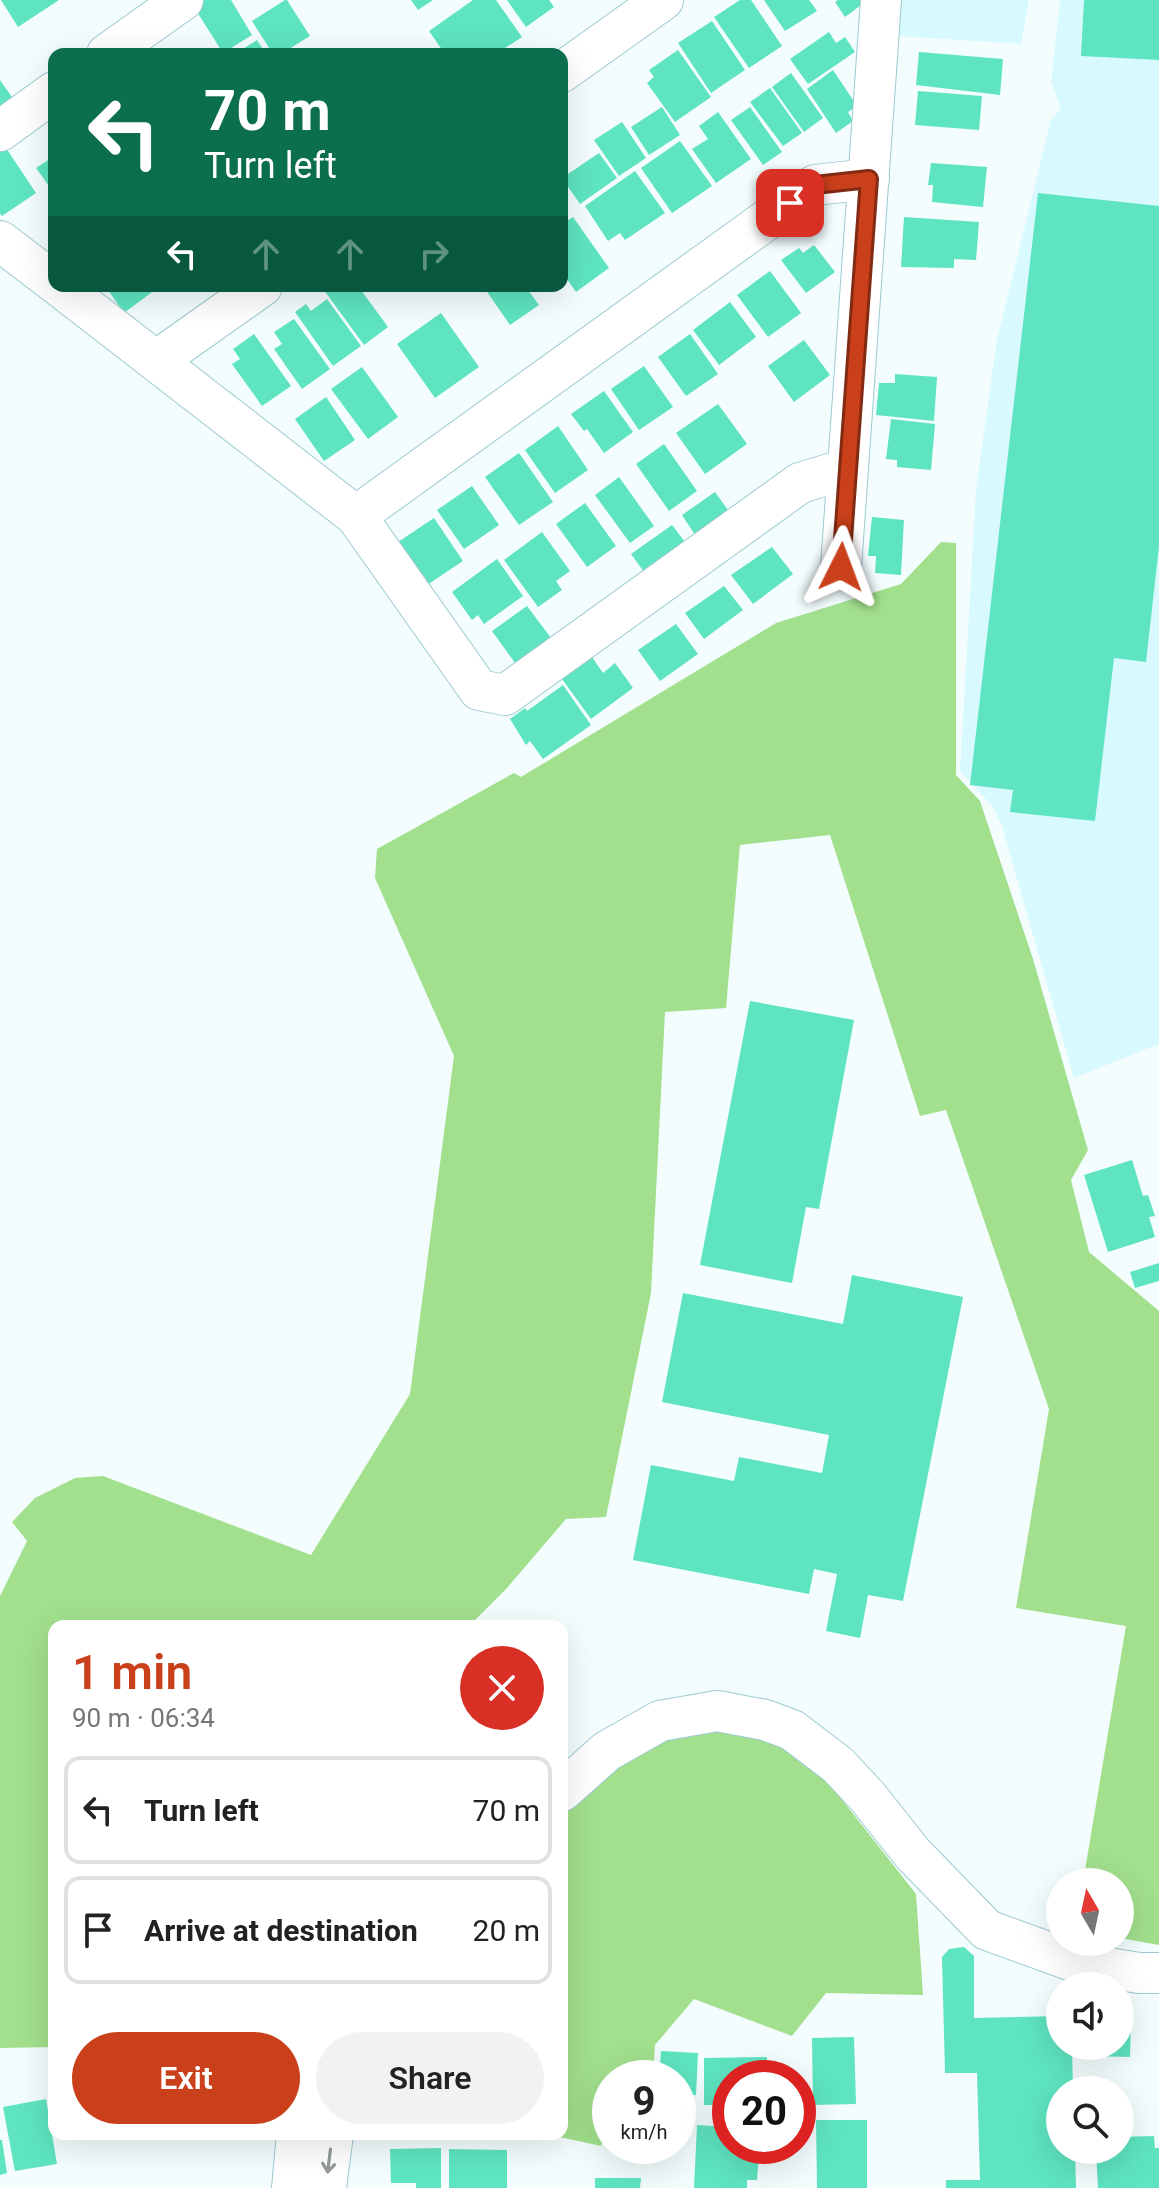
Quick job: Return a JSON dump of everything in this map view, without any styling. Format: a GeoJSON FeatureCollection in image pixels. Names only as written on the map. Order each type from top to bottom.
{"type":"FeatureCollection","features":[{"type":"Feature","properties":{"kind":"lane"},"geometry":{"type":"LineString","coordinates":[[115,48],[183,0]]}},
{"type":"Feature","properties":{"kind":"lane"},"geometry":{"type":"LineString","coordinates":[[568,68],[663,0]]}},
{"type":"Feature","properties":{"kind":"lane"},"geometry":{"type":"LineString","coordinates":[[841,567],[881,0]]}},
{"type":"Feature","properties":{"kind":"lane"},"geometry":{"type":"LineString","coordinates":[[0,131],[48,96]]}},
{"type":"Feature","properties":{"kind":"lane"},"geometry":{"type":"LineString","coordinates":[[356,516],[815,185],[869,179]]}},
{"type":"Feature","properties":{"kind":"lane"},"geometry":{"type":"LineString","coordinates":[[0,241],[48,277]]}},
{"type":"Feature","properties":{"kind":"lane"},"geometry":{"type":"LineString","coordinates":[[67,292],[356,516],[479,690],[505,695],[800,483],[846,469]]}},
{"type":"Feature","properties":{"kind":"lane"},"geometry":{"type":"LineString","coordinates":[[156,361],[254,292]]}},
{"type":"Feature","properties":{"kind":"lane"},"geometry":{"type":"LineString","coordinates":[[568,1786],[607,1751],[660,1721],[717,1711],[765,1720],[792,1730],[838,1765],[913,1854],[987,1930],[1078,1963],[1139,1973],[1159,1973]]}},
{"type":"Feature","properties":{"kind":"lane"},"geometry":{"type":"LineString","coordinates":[[292,2188],[296,2140]]}},
{"type":"Feature","properties":{"kind":"lane"},"geometry":{"type":"LineString","coordinates":[[326,2188],[332,2140]]}},
{"type":"Feature","properties":{"kind":"shaded area"},"geometry":{"type":"Polygon","coordinates":[[[898,0],[1029,0],[1021,44],[895,36],[898,0]]]}},
{"type":"Feature","properties":{"kind":"shaded area"},"geometry":{"type":"Polygon","coordinates":[[[1060,0],[1159,0],[1159,1044],[1074,1078],[1002,826],[993,807],[960,771],[976,490],[997,339],[1051,120],[1061,108],[1051,82],[1060,0]]]}},
{"type":"Feature","properties":{"kind":"green space"},"geometry":{"type":"Polygon","coordinates":[[[941,542],[956,543],[956,775],[980,801],[1033,959],[1088,1150],[1071,1180],[1089,1252],[1159,1311],[1159,1945],[1134,1941],[1134,1868],[1085,1868],[1126,1626],[1016,1608],[1049,1409],[946,1110],[920,1116],[830,835],[740,845],[726,1008],[665,1012],[651,1293],[606,1517],[566,1519],[475,1620],[48,1620],[48,2047],[0,2048],[0,1596],[27,1541],[12,1522],[35,1498],[75,1478],[103,1476],[311,1555],[410,1394],[454,1056],[375,878],[377,849],[514,773],[521,777],[776,623],[901,584],[941,542]]]}},
{"type":"Feature","properties":{"kind":"green space"},"geometry":{"type":"Polygon","coordinates":[[[698,1728],[733,1730],[773,1742],[812,1765],[916,1894],[923,1995],[826,1993],[792,2036],[694,1999],[655,2045],[654,2060],[592,2060],[592,2144],[568,2139],[568,1807],[617,1762],[698,1728]]]}},
{"type":"Feature","properties":{"kind":"building"},"geometry":{"type":"Polygon","coordinates":[[[1,0],[59,0],[18,27],[1,0]]]}},
{"type":"Feature","properties":{"kind":"building"},"geometry":{"type":"Polygon","coordinates":[[[204,0],[231,0],[252,35],[231,48],[220,48],[194,7],[204,0]]]}},
{"type":"Feature","properties":{"kind":"building"},"geometry":{"type":"Polygon","coordinates":[[[287,0],[310,36],[291,48],[269,48],[252,21],[287,0]]]}},
{"type":"Feature","properties":{"kind":"building"},"geometry":{"type":"Polygon","coordinates":[[[411,0],[433,0],[418,10],[411,0]]]}},
{"type":"Feature","properties":{"kind":"building"},"geometry":{"type":"Polygon","coordinates":[[[473,0],[496,0],[522,37],[505,48],[441,48],[429,31],[473,0]]]}},
{"type":"Feature","properties":{"kind":"building"},"geometry":{"type":"Polygon","coordinates":[[[507,0],[549,0],[554,7],[526,27],[507,0]]]}},
{"type":"Feature","properties":{"kind":"building"},"geometry":{"type":"Polygon","coordinates":[[[740,0],[751,0],[782,46],[749,68],[714,17],[740,0]]]}},
{"type":"Feature","properties":{"kind":"building"},"geometry":{"type":"Polygon","coordinates":[[[764,0],[809,0],[817,11],[785,31],[764,0]]]}},
{"type":"Feature","properties":{"kind":"building"},"geometry":{"type":"Polygon","coordinates":[[[868,0],[845,17],[835,2],[868,0]]]}},
{"type":"Feature","properties":{"kind":"building"},"geometry":{"type":"Polygon","coordinates":[[[1084,0],[1159,0],[1159,60],[1081,56],[1084,0]]]}},
{"type":"Feature","properties":{"kind":"building"},"geometry":{"type":"Polygon","coordinates":[[[712,21],[745,70],[711,93],[678,43],[712,21]]]}},
{"type":"Feature","properties":{"kind":"building"},"geometry":{"type":"Polygon","coordinates":[[[829,32],[836,43],[845,37],[855,52],[808,84],[790,59],[829,32]]]}},
{"type":"Feature","properties":{"kind":"building"},"geometry":{"type":"Polygon","coordinates":[[[257,40],[262,48],[244,48],[257,40]]]}},
{"type":"Feature","properties":{"kind":"building"},"geometry":{"type":"Polygon","coordinates":[[[678,50],[711,97],[675,122],[647,83],[654,77],[649,70],[678,50]]]}},
{"type":"Feature","properties":{"kind":"building"},"geometry":{"type":"Polygon","coordinates":[[[919,52],[1003,59],[1000,95],[916,85],[919,52]]]}},
{"type":"Feature","properties":{"kind":"building"},"geometry":{"type":"Polygon","coordinates":[[[833,70],[857,106],[848,112],[853,121],[836,133],[807,89],[833,70]]]}},
{"type":"Feature","properties":{"kind":"building"},"geometry":{"type":"Polygon","coordinates":[[[791,73],[823,118],[804,132],[772,87],[791,73]]]}},
{"type":"Feature","properties":{"kind":"building"},"geometry":{"type":"Polygon","coordinates":[[[0,80],[14,100],[0,110],[0,80]]]}},
{"type":"Feature","properties":{"kind":"building"},"geometry":{"type":"Polygon","coordinates":[[[770,88],[802,133],[783,146],[750,102],[770,88]]]}},
{"type":"Feature","properties":{"kind":"building"},"geometry":{"type":"Polygon","coordinates":[[[918,91],[982,96],[979,130],[915,125],[918,91]]]}},
{"type":"Feature","properties":{"kind":"building"},"geometry":{"type":"Polygon","coordinates":[[[662,107],[680,135],[649,155],[631,127],[662,107]]]}},
{"type":"Feature","properties":{"kind":"building"},"geometry":{"type":"Polygon","coordinates":[[[750,107],[782,152],[763,165],[731,120],[750,107]]]}},
{"type":"Feature","properties":{"kind":"building"},"geometry":{"type":"Polygon","coordinates":[[[718,112],[751,159],[716,183],[692,149],[708,139],[699,126],[718,112]]]}},
{"type":"Feature","properties":{"kind":"building"},"geometry":{"type":"Polygon","coordinates":[[[622,122],[646,158],[619,176],[594,140],[622,122]]]}},
{"type":"Feature","properties":{"kind":"building"},"geometry":{"type":"Polygon","coordinates":[[[680,141],[712,186],[672,213],[641,168],[680,141]]]}},
{"type":"Feature","properties":{"kind":"building"},"geometry":{"type":"Polygon","coordinates":[[[4,145],[36,193],[2,216],[0,148],[4,145]]]}},
{"type":"Feature","properties":{"kind":"building"},"geometry":{"type":"Polygon","coordinates":[[[599,153],[617,178],[580,204],[568,187],[568,174],[599,153]]]}},
{"type":"Feature","properties":{"kind":"building"},"geometry":{"type":"Polygon","coordinates":[[[48,160],[48,185],[36,168],[48,160]]]}},
{"type":"Feature","properties":{"kind":"building"},"geometry":{"type":"Polygon","coordinates":[[[931,163],[987,167],[983,207],[932,202],[933,185],[928,185],[931,163]]]}},
{"type":"Feature","properties":{"kind":"building"},"geometry":{"type":"Polygon","coordinates":[[[635,171],[665,213],[625,240],[620,233],[608,241],[585,206],[635,171]]]}},
{"type":"Feature","properties":{"kind":"building"},"geometry":{"type":"Polygon","coordinates":[[[1038,193],[1159,206],[1159,546],[1146,662],[1114,658],[1095,821],[1010,812],[1013,790],[970,785],[1038,193]]]}},
{"type":"Feature","properties":{"kind":"building"},"geometry":{"type":"Polygon","coordinates":[[[573,217],[609,268],[576,292],[568,281],[568,220],[573,217]]]}},
{"type":"Feature","properties":{"kind":"building"},"geometry":{"type":"Polygon","coordinates":[[[904,217],[979,222],[976,260],[954,259],[954,268],[901,267],[904,217]]]}},
{"type":"Feature","properties":{"kind":"building"},"geometry":{"type":"Polygon","coordinates":[[[814,245],[835,272],[806,293],[781,260],[799,248],[803,253],[814,245]]]}},
{"type":"Feature","properties":{"kind":"building"},"geometry":{"type":"Polygon","coordinates":[[[770,271],[801,313],[768,337],[737,295],[770,271]]]}},
{"type":"Feature","properties":{"kind":"building"},"geometry":{"type":"Polygon","coordinates":[[[109,292],[152,292],[124,313],[109,292]]]}},
{"type":"Feature","properties":{"kind":"building"},"geometry":{"type":"Polygon","coordinates":[[[325,292],[362,292],[388,327],[364,345],[325,292]]]}},
{"type":"Feature","properties":{"kind":"building"},"geometry":{"type":"Polygon","coordinates":[[[487,292],[529,292],[539,305],[510,325],[487,292]]]}},
{"type":"Feature","properties":{"kind":"building"},"geometry":{"type":"Polygon","coordinates":[[[327,299],[361,346],[333,366],[295,312],[306,304],[311,311],[327,299]]]}},
{"type":"Feature","properties":{"kind":"building"},"geometry":{"type":"Polygon","coordinates":[[[730,302],[756,337],[719,365],[693,330],[730,302]]]}},
{"type":"Feature","properties":{"kind":"building"},"geometry":{"type":"Polygon","coordinates":[[[441,313],[479,367],[435,398],[397,344],[441,313]]]}},
{"type":"Feature","properties":{"kind":"building"},"geometry":{"type":"Polygon","coordinates":[[[294,319],[330,369],[302,389],[274,349],[282,344],[274,332],[294,319]]]}},
{"type":"Feature","properties":{"kind":"building"},"geometry":{"type":"Polygon","coordinates":[[[254,334],[291,386],[262,406],[232,364],[240,359],[233,349],[254,334]]]}},
{"type":"Feature","properties":{"kind":"building"},"geometry":{"type":"Polygon","coordinates":[[[690,334],[718,374],[686,396],[658,357],[690,334]]]}},
{"type":"Feature","properties":{"kind":"building"},"geometry":{"type":"Polygon","coordinates":[[[804,340],[830,375],[794,402],[768,366],[804,340]]]}},
{"type":"Feature","properties":{"kind":"building"},"geometry":{"type":"Polygon","coordinates":[[[644,366],[673,407],[639,430],[611,389],[644,366]]]}},
{"type":"Feature","properties":{"kind":"building"},"geometry":{"type":"Polygon","coordinates":[[[362,367],[398,417],[368,439],[331,389],[362,367]]]}},
{"type":"Feature","properties":{"kind":"building"},"geometry":{"type":"Polygon","coordinates":[[[895,374],[937,377],[934,421],[876,415],[879,383],[895,383],[895,374]]]}},
{"type":"Feature","properties":{"kind":"building"},"geometry":{"type":"Polygon","coordinates":[[[604,391],[633,432],[604,453],[587,429],[584,431],[571,414],[604,391]]]}},
{"type":"Feature","properties":{"kind":"building"},"geometry":{"type":"Polygon","coordinates":[[[326,397],[355,440],[324,461],[295,419],[326,397]]]}},
{"type":"Feature","properties":{"kind":"building"},"geometry":{"type":"Polygon","coordinates":[[[718,404],[747,444],[705,474],[676,433],[718,404]]]}},
{"type":"Feature","properties":{"kind":"building"},"geometry":{"type":"Polygon","coordinates":[[[891,419],[935,424],[931,470],[897,467],[897,460],[886,459],[891,419]]]}},
{"type":"Feature","properties":{"kind":"building"},"geometry":{"type":"Polygon","coordinates":[[[558,426],[588,470],[555,493],[525,450],[558,426]]]}},
{"type":"Feature","properties":{"kind":"building"},"geometry":{"type":"Polygon","coordinates":[[[664,444],[697,491],[669,511],[636,464],[664,444]]]}},
{"type":"Feature","properties":{"kind":"building"},"geometry":{"type":"Polygon","coordinates":[[[519,453],[553,502],[519,525],[485,477],[519,453]]]}},
{"type":"Feature","properties":{"kind":"building"},"geometry":{"type":"Polygon","coordinates":[[[619,477],[654,526],[630,543],[595,495],[619,477]]]}},
{"type":"Feature","properties":{"kind":"building"},"geometry":{"type":"Polygon","coordinates":[[[472,486],[499,525],[464,549],[437,510],[472,486]]]}},
{"type":"Feature","properties":{"kind":"building"},"geometry":{"type":"Polygon","coordinates":[[[715,492],[733,517],[699,541],[682,515],[715,492]]]}},
{"type":"Feature","properties":{"kind":"building"},"geometry":{"type":"Polygon","coordinates":[[[585,503],[616,546],[587,567],[556,524],[585,503]]]}},
{"type":"Feature","properties":{"kind":"building"},"geometry":{"type":"Polygon","coordinates":[[[872,517],[904,520],[901,575],[875,573],[876,556],[868,556],[872,517]]]}},
{"type":"Feature","properties":{"kind":"building"},"geometry":{"type":"Polygon","coordinates":[[[434,518],[463,561],[427,585],[398,542],[434,518]]]}},
{"type":"Feature","properties":{"kind":"building"},"geometry":{"type":"Polygon","coordinates":[[[672,525],[688,546],[647,576],[631,554],[672,525]]]}},
{"type":"Feature","properties":{"kind":"building"},"geometry":{"type":"Polygon","coordinates":[[[542,532],[570,571],[556,581],[562,590],[538,607],[504,560],[542,532]]]}},
{"type":"Feature","properties":{"kind":"building"},"geometry":{"type":"Polygon","coordinates":[[[772,547],[793,574],[753,604],[731,575],[772,547]]]}},
{"type":"Feature","properties":{"kind":"building"},"geometry":{"type":"Polygon","coordinates":[[[497,559],[523,596],[484,624],[478,615],[472,620],[452,592],[497,559]]]}},
{"type":"Feature","properties":{"kind":"building"},"geometry":{"type":"Polygon","coordinates":[[[724,586],[743,610],[704,639],[685,613],[724,586]]]}},
{"type":"Feature","properties":{"kind":"building"},"geometry":{"type":"Polygon","coordinates":[[[527,606],[551,638],[515,663],[492,631],[527,606]]]}},
{"type":"Feature","properties":{"kind":"building"},"geometry":{"type":"Polygon","coordinates":[[[676,624],[698,654],[660,681],[638,650],[676,624]]]}},
{"type":"Feature","properties":{"kind":"building"},"geometry":{"type":"Polygon","coordinates":[[[592,657],[603,673],[615,663],[633,688],[591,719],[562,679],[592,657]]]}},
{"type":"Feature","properties":{"kind":"building"},"geometry":{"type":"Polygon","coordinates":[[[563,685],[591,725],[543,759],[530,741],[526,745],[510,719],[525,708],[527,711],[563,685]]]}},
{"type":"Feature","properties":{"kind":"building"},"geometry":{"type":"Polygon","coordinates":[[[750,1001],[854,1020],[819,1209],[806,1207],[792,1283],[700,1265],[750,1001]]]}},
{"type":"Feature","properties":{"kind":"building"},"geometry":{"type":"Polygon","coordinates":[[[1132,1160],[1143,1196],[1148,1195],[1155,1216],[1149,1217],[1155,1237],[1108,1252],[1084,1175],[1132,1160]]]}},
{"type":"Feature","properties":{"kind":"building"},"geometry":{"type":"Polygon","coordinates":[[[1159,1263],[1159,1281],[1135,1288],[1130,1272],[1159,1263]]]}},
{"type":"Feature","properties":{"kind":"building"},"geometry":{"type":"Polygon","coordinates":[[[852,1275],[963,1297],[903,1601],[868,1595],[860,1638],[826,1631],[837,1574],[814,1569],[809,1594],[633,1560],[651,1465],[734,1481],[739,1457],[822,1473],[829,1435],[662,1402],[683,1293],[843,1324],[852,1275]]]}},
{"type":"Feature","properties":{"kind":"building"},"geometry":{"type":"Polygon","coordinates":[[[964,1947],[974,1956],[974,2018],[1046,2016],[1046,2060],[1072,2060],[1073,2076],[1046,2076],[1046,2164],[1075,2164],[1076,2188],[946,2188],[946,2180],[980,2180],[977,2073],[945,2073],[942,1957],[949,1949],[964,1947]]]}},
{"type":"Feature","properties":{"kind":"building"},"geometry":{"type":"Polygon","coordinates":[[[854,2037],[856,2104],[816,2105],[816,2060],[812,2060],[812,2038],[854,2037]]]}},
{"type":"Feature","properties":{"kind":"building"},"geometry":{"type":"Polygon","coordinates":[[[661,2051],[698,2053],[696,2095],[696,2060],[660,2060],[661,2051]]]}},
{"type":"Feature","properties":{"kind":"building"},"geometry":{"type":"Polygon","coordinates":[[[767,2057],[767,2060],[712,2060],[712,2105],[704,2105],[704,2058],[767,2057]]]}},
{"type":"Feature","properties":{"kind":"building"},"geometry":{"type":"Polygon","coordinates":[[[46,2099],[48,2140],[53,2140],[57,2164],[15,2171],[3,2107],[46,2099]]]}},
{"type":"Feature","properties":{"kind":"building"},"geometry":{"type":"Polygon","coordinates":[[[816,2120],[867,2120],[867,2188],[817,2188],[816,2120]]]}},
{"type":"Feature","properties":{"kind":"building"},"geometry":{"type":"Polygon","coordinates":[[[697,2125],[712,2126],[712,2164],[758,2164],[757,2180],[747,2180],[747,2188],[694,2188],[697,2125]]]}},
{"type":"Feature","properties":{"kind":"building"},"geometry":{"type":"Polygon","coordinates":[[[1154,2136],[1155,2148],[1159,2148],[1159,2188],[1098,2188],[1097,2164],[1134,2164],[1134,2137],[1154,2136]]]}},
{"type":"Feature","properties":{"kind":"building"},"geometry":{"type":"Polygon","coordinates":[[[0,2140],[7,2173],[0,2175],[0,2140]]]}},
{"type":"Feature","properties":{"kind":"building"},"geometry":{"type":"Polygon","coordinates":[[[441,2148],[441,2188],[416,2188],[416,2183],[391,2183],[390,2149],[441,2148]]]}},
{"type":"Feature","properties":{"kind":"building"},"geometry":{"type":"Polygon","coordinates":[[[449,2149],[507,2150],[507,2188],[449,2188],[449,2149]]]}},
{"type":"Feature","properties":{"kind":"building"},"geometry":{"type":"Polygon","coordinates":[[[595,2178],[641,2178],[640,2188],[595,2188],[595,2178]]]}},
{"type":"Feature","properties":{"kind":"route"},"geometry":{"type":"LineString","coordinates":[[790,203],[815,185],[869,179],[841,567]]}}]}
